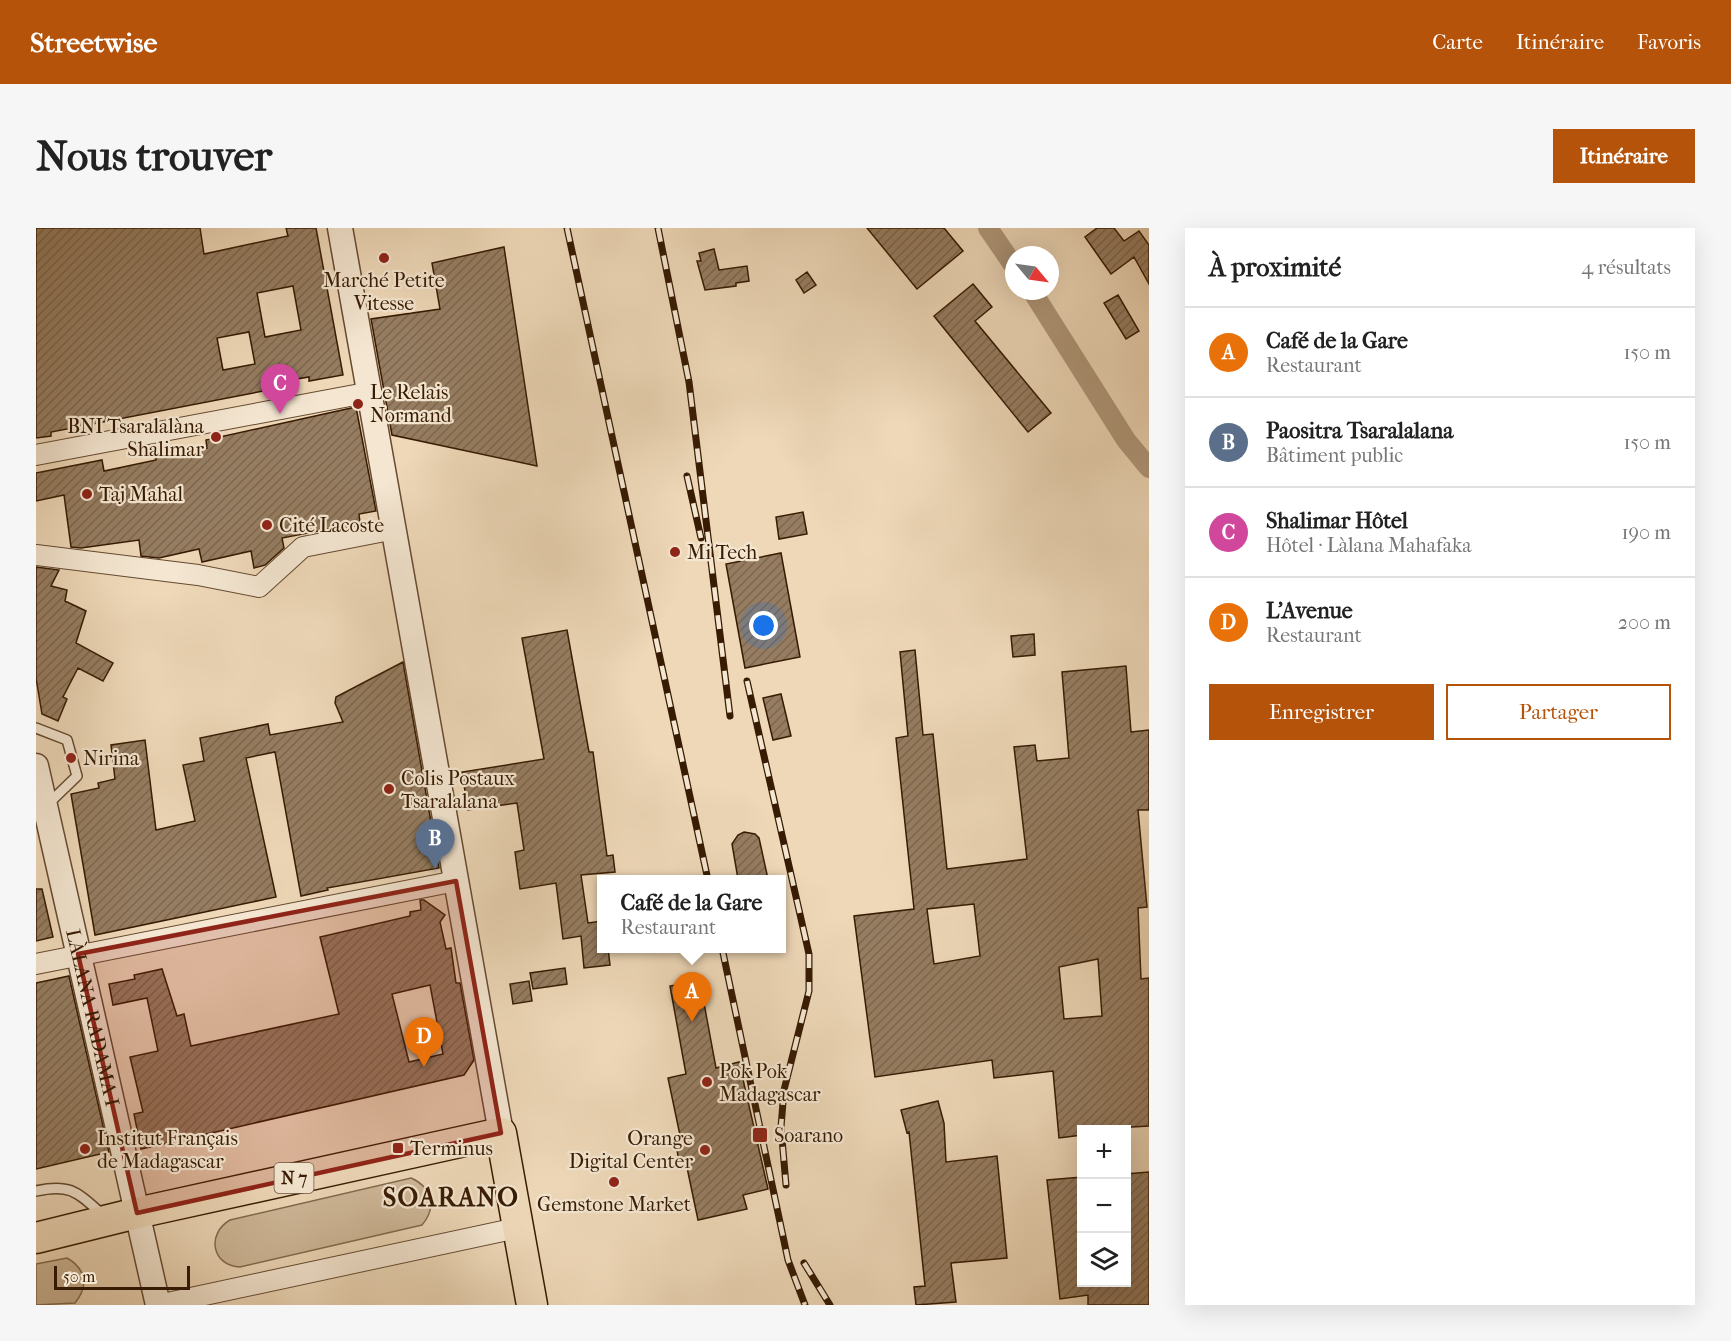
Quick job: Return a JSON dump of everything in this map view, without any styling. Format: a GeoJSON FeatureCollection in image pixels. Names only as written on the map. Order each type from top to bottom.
{"type":"FeatureCollection","features":[{"type":"Feature","properties":{"kind":"main road","name":"N 7"},"geometry":{"type":"LineString","coordinates":[[36,1239],[123,1217],[501,1133]]}},
{"type":"Feature","properties":{"kind":"main road"},"geometry":{"type":"LineString","coordinates":[[501,1133],[532,1305]]}},
{"type":"Feature","properties":{"kind":"street"},"geometry":{"type":"LineString","coordinates":[[340,228],[501,1133]]}},
{"type":"Feature","properties":{"kind":"street"},"geometry":{"type":"LineString","coordinates":[[36,455],[371,392]]}},
{"type":"Feature","properties":{"kind":"street"},"geometry":{"type":"LineString","coordinates":[[36,555],[198,576],[259,587],[303,547],[394,529]]}},
{"type":"Feature","properties":{"kind":"street","name":"LÀLANA RADAMA I"},"geometry":{"type":"LineString","coordinates":[[36,766],[78,954],[123,1217],[158,1305]]}},
{"type":"Feature","properties":{"kind":"street"},"geometry":{"type":"LineString","coordinates":[[36,964],[456,881]]}},
{"type":"Feature","properties":{"kind":"street"},"geometry":{"type":"LineString","coordinates":[[158,1305],[517,1228]]}},
{"type":"Feature","properties":{"kind":"lane"},"geometry":{"type":"LineString","coordinates":[[36,728],[67,740],[77,776],[45,807]]}},
{"type":"Feature","properties":{"kind":"lane"},"geometry":{"type":"LineString","coordinates":[[36,1191],[62,1186],[123,1217]]}},
{"type":"Feature","properties":{"kind":"highlighted area"},"geometry":{"type":"Polygon","coordinates":[[[456,881],[501,1133],[137,1213],[78,954],[456,881]]]}},
{"type":"Feature","properties":{"kind":"shaded area"},"geometry":{"type":"Polygon","coordinates":[[[411,1178],[424,1187],[430,1199],[430,1212],[422,1225],[240,1267],[223,1261],[218,1255],[215,1241],[222,1226],[230,1220],[411,1178]]]}},
{"type":"Feature","properties":{"kind":"shaded area"},"geometry":{"type":"Polygon","coordinates":[[[67,1258],[82,1273],[84,1284],[79,1297],[75,1303],[36,1305],[36,1264],[67,1258]]]}},
{"type":"Feature","properties":{"kind":"building"},"geometry":{"type":"Polygon","coordinates":[[[36,228],[200,228],[204,254],[288,236],[286,228],[316,228],[343,375],[309,381],[309,377],[273,383],[274,389],[51,432],[51,436],[36,438],[36,228]],[[293,286],[257,293],[265,337],[301,330],[293,286]],[[249,332],[217,338],[223,370],[255,364],[249,332]]]}},
{"type":"Feature","properties":{"kind":"building"},"geometry":{"type":"Polygon","coordinates":[[[867,228],[944,228],[963,251],[917,289],[867,228]]]}},
{"type":"Feature","properties":{"kind":"building"},"geometry":{"type":"Polygon","coordinates":[[[1097,228],[1114,228],[1124,241],[1139,231],[1149,245],[1149,284],[1134,257],[1111,274],[1085,237],[1097,228]]]}},
{"type":"Feature","properties":{"kind":"building"},"geometry":{"type":"Polygon","coordinates":[[[504,247],[537,466],[392,435],[371,319],[440,309],[432,263],[504,247]]]}},
{"type":"Feature","properties":{"kind":"building"},"geometry":{"type":"Polygon","coordinates":[[[714,249],[719,270],[747,266],[749,281],[736,283],[736,286],[705,290],[697,261],[701,261],[699,253],[714,249]]]}},
{"type":"Feature","properties":{"kind":"building"},"geometry":{"type":"Polygon","coordinates":[[[807,272],[816,285],[804,293],[796,280],[807,272]]]}},
{"type":"Feature","properties":{"kind":"building"},"geometry":{"type":"Polygon","coordinates":[[[973,284],[992,307],[975,321],[1051,413],[1028,432],[934,316],[973,284]]]}},
{"type":"Feature","properties":{"kind":"building"},"geometry":{"type":"Polygon","coordinates":[[[1118,295],[1139,331],[1126,339],[1104,303],[1118,295]]]}},
{"type":"Feature","properties":{"kind":"building"},"geometry":{"type":"Polygon","coordinates":[[[356,407],[376,511],[359,514],[360,523],[282,538],[284,548],[265,565],[254,568],[251,551],[202,562],[199,549],[159,558],[141,556],[139,540],[81,548],[71,547],[64,495],[36,501],[36,473],[102,460],[104,471],[156,460],[155,456],[207,448],[206,440],[356,407]]]}},
{"type":"Feature","properties":{"kind":"building"},"geometry":{"type":"Polygon","coordinates":[[[803,512],[807,534],[779,539],[776,517],[803,512]]]}},
{"type":"Feature","properties":{"kind":"building"},"geometry":{"type":"Polygon","coordinates":[[[781,553],[800,657],[745,668],[726,564],[781,553]]]}},
{"type":"Feature","properties":{"kind":"building"},"geometry":{"type":"Polygon","coordinates":[[[36,567],[59,570],[51,586],[67,590],[65,601],[86,611],[76,643],[113,663],[103,681],[78,668],[63,697],[67,699],[58,721],[42,714],[36,678],[36,567]]]}},
{"type":"Feature","properties":{"kind":"building"},"geometry":{"type":"Polygon","coordinates":[[[567,630],[589,752],[593,752],[607,856],[613,855],[615,872],[581,875],[588,923],[597,922],[597,953],[609,953],[610,965],[584,968],[581,936],[563,939],[556,883],[520,889],[515,852],[524,850],[517,803],[468,810],[462,772],[544,759],[522,638],[567,630]]]}},
{"type":"Feature","properties":{"kind":"building"},"geometry":{"type":"Polygon","coordinates":[[[1034,634],[1035,655],[1013,657],[1011,636],[1034,634]]]}},
{"type":"Feature","properties":{"kind":"building"},"geometry":{"type":"Polygon","coordinates":[[[915,650],[923,735],[933,734],[947,869],[1027,859],[1014,747],[1035,745],[1037,761],[1069,758],[1062,672],[1126,666],[1131,732],[1149,730],[1149,810],[1138,810],[1147,907],[1138,908],[1141,979],[1149,978],[1149,1126],[1077,1125],[1077,1136],[1059,1138],[1053,1071],[994,1078],[992,1060],[875,1077],[854,916],[914,909],[896,738],[908,736],[900,652],[915,650]],[[974,904],[927,909],[934,964],[980,956],[974,904]],[[1098,959],[1059,967],[1064,1019],[1102,1016],[1098,959]]]}},
{"type":"Feature","properties":{"kind":"building"},"geometry":{"type":"Polygon","coordinates":[[[403,662],[439,868],[327,888],[328,890],[301,896],[275,752],[246,758],[276,897],[95,935],[71,794],[99,788],[98,783],[115,779],[111,745],[145,740],[156,830],[195,821],[183,765],[204,761],[200,738],[268,724],[270,735],[343,722],[335,703],[336,697],[403,662]]]}},
{"type":"Feature","properties":{"kind":"building"},"geometry":{"type":"Polygon","coordinates":[[[781,694],[791,736],[773,740],[763,698],[781,694]]]}},
{"type":"Feature","properties":{"kind":"building"},"geometry":{"type":"Polygon","coordinates":[[[744,832],[755,834],[759,838],[767,875],[737,875],[732,844],[738,835],[744,832]]]}},
{"type":"Feature","properties":{"kind":"building"},"geometry":{"type":"Polygon","coordinates":[[[36,889],[42,889],[53,937],[36,941],[36,889]]]}},
{"type":"Feature","properties":{"kind":"building"},"geometry":{"type":"Polygon","coordinates":[[[420,900],[424,900],[445,915],[440,922],[446,949],[451,948],[456,983],[460,983],[474,1060],[464,1075],[141,1149],[134,1114],[143,1112],[130,1057],[158,1051],[147,998],[113,1005],[109,984],[135,979],[134,975],[162,969],[177,1016],[184,1014],[191,1046],[339,1014],[320,937],[410,916],[410,912],[421,910],[420,900]],[[430,985],[392,994],[409,1062],[443,1054],[430,985]]]}},
{"type":"Feature","properties":{"kind":"building"},"geometry":{"type":"Polygon","coordinates":[[[565,968],[567,984],[533,989],[530,973],[565,968]]]}},
{"type":"Feature","properties":{"kind":"building"},"geometry":{"type":"Polygon","coordinates":[[[69,976],[109,1152],[36,1169],[36,983],[69,976]]]}},
{"type":"Feature","properties":{"kind":"building"},"geometry":{"type":"Polygon","coordinates":[[[529,981],[532,1001],[513,1004],[510,984],[529,981]]]}},
{"type":"Feature","properties":{"kind":"building"},"geometry":{"type":"Polygon","coordinates":[[[691,982],[692,989],[701,987],[716,1068],[739,1062],[768,1189],[743,1195],[747,1209],[698,1220],[685,1158],[679,1160],[675,1141],[681,1140],[668,1078],[686,1074],[670,986],[691,982]]]}},
{"type":"Feature","properties":{"kind":"building"},"geometry":{"type":"Polygon","coordinates":[[[938,1101],[944,1123],[946,1162],[997,1156],[1007,1258],[951,1263],[956,1302],[916,1305],[914,1287],[925,1286],[909,1132],[907,1133],[901,1110],[938,1101]]]}},
{"type":"Feature","properties":{"kind":"building"},"geometry":{"type":"Polygon","coordinates":[[[1149,1172],[1149,1305],[1088,1305],[1088,1295],[1060,1299],[1047,1180],[1077,1177],[1077,1287],[1131,1287],[1131,1174],[1149,1172]]]}},
{"type":"Feature","properties":{"kind":"waterway"},"geometry":{"type":"LineString","coordinates":[[988,228],[1005,253]]}},
{"type":"Feature","properties":{"kind":"waterway"},"geometry":{"type":"LineString","coordinates":[[1038,300],[1126,440],[1149,468]]}},
{"type":"Feature","properties":{"kind":"railway"},"geometry":{"type":"LineString","coordinates":[[567,228],[707,875]]}},
{"type":"Feature","properties":{"kind":"railway"},"geometry":{"type":"LineString","coordinates":[[658,228],[689,382],[730,716]]}},
{"type":"Feature","properties":{"kind":"railway"},"geometry":{"type":"LineString","coordinates":[[687,476],[701,538]]}},
{"type":"Feature","properties":{"kind":"railway"},"geometry":{"type":"LineString","coordinates":[[747,681],[809,954],[809,991],[784,1090],[781,1127],[786,1185]]}},
{"type":"Feature","properties":{"kind":"railway"},"geometry":{"type":"LineString","coordinates":[[723,953],[788,1260],[805,1305]]}},
{"type":"Feature","properties":{"kind":"railway"},"geometry":{"type":"LineString","coordinates":[[804,1263],[830,1305]]}},
{"type":"Feature","properties":{"kind":"place","name":"Marché Petite Vitesse"},"geometry":{"type":"Point","coordinates":[384,258]}},
{"type":"Feature","properties":{"kind":"place","name":"Le Relais Normand"},"geometry":{"type":"Point","coordinates":[358,404]}},
{"type":"Feature","properties":{"kind":"place","name":"Shalimar Hôtel"},"geometry":{"type":"Point","coordinates":[280,414]}},
{"type":"Feature","properties":{"kind":"place","name":"BNI Tsaralalàna Shalimar"},"geometry":{"type":"Point","coordinates":[216,437]}},
{"type":"Feature","properties":{"kind":"place","name":"Taj Mahal"},"geometry":{"type":"Point","coordinates":[87,494]}},
{"type":"Feature","properties":{"kind":"place","name":"Cité Lacoste"},"geometry":{"type":"Point","coordinates":[267,525]}},
{"type":"Feature","properties":{"kind":"place","name":"Mi Tech"},"geometry":{"type":"Point","coordinates":[675,552]}},
{"type":"Feature","properties":{"kind":"place","name":"Nirina"},"geometry":{"type":"Point","coordinates":[71,758]}},
{"type":"Feature","properties":{"kind":"place","name":"Colis Postaux Tsaralalana"},"geometry":{"type":"Point","coordinates":[389,789]}},
{"type":"Feature","properties":{"kind":"place","name":"Paositra Tsaralalana"},"geometry":{"type":"Point","coordinates":[435,869]}},
{"type":"Feature","properties":{"kind":"place","name":"Café de la Gare"},"geometry":{"type":"Point","coordinates":[692,1022]}},
{"type":"Feature","properties":{"kind":"place","name":"L'Avenue"},"geometry":{"type":"Point","coordinates":[424,1067]}},
{"type":"Feature","properties":{"kind":"place","name":"Pok Pok Madagascar"},"geometry":{"type":"Point","coordinates":[707,1082]}},
{"type":"Feature","properties":{"kind":"place","name":"Soarano"},"geometry":{"type":"Point","coordinates":[760,1135]}},
{"type":"Feature","properties":{"kind":"place","name":"Terminus"},"geometry":{"type":"Point","coordinates":[398,1148]}},
{"type":"Feature","properties":{"kind":"place","name":"Institut Français de Madagascar"},"geometry":{"type":"Point","coordinates":[85,1149]}},
{"type":"Feature","properties":{"kind":"place","name":"Orange Digital Center"},"geometry":{"type":"Point","coordinates":[705,1150]}},
{"type":"Feature","properties":{"kind":"place","name":"Gemstone Market"},"geometry":{"type":"Point","coordinates":[614,1182]}},
{"type":"Feature","properties":{"kind":"district","name":"SOARANO"},"geometry":{"type":"Point","coordinates":[451,1197]}}]}
